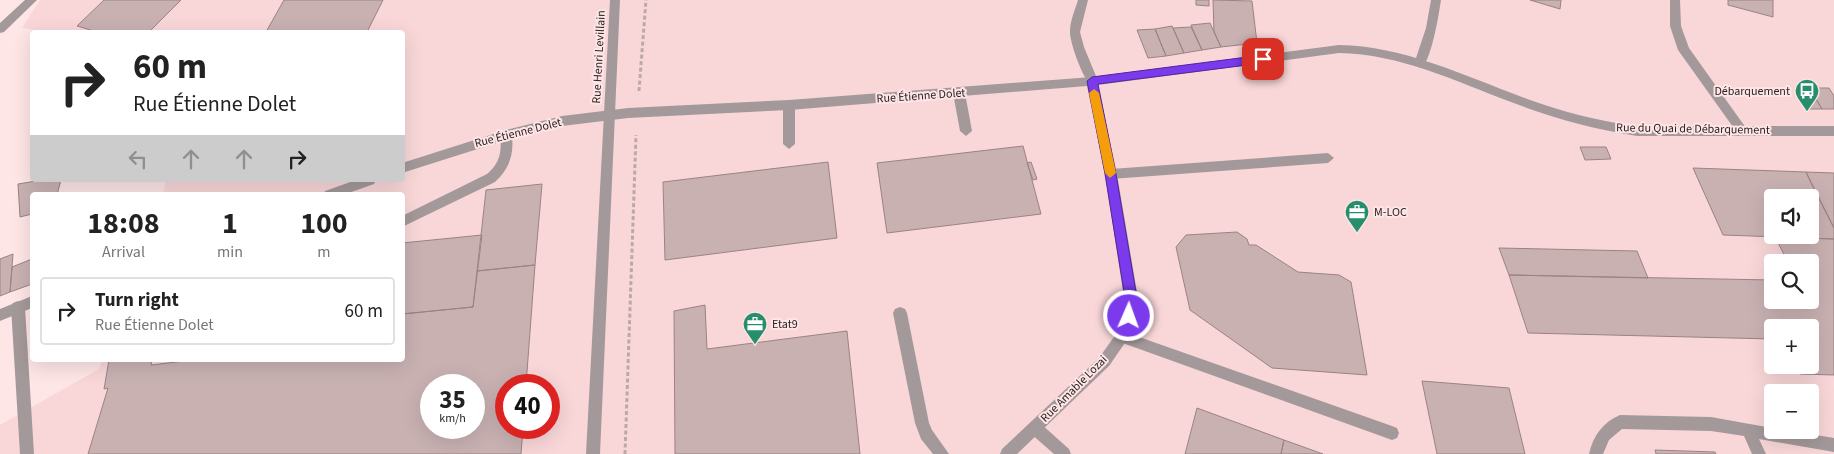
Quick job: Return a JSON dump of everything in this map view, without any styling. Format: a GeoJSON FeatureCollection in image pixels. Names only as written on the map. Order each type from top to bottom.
{"type":"FeatureCollection","features":[{"type":"Feature","properties":{"kind":"street"},"geometry":{"type":"LineString","coordinates":[[0,20],[28,0]]}},
{"type":"Feature","properties":{"kind":"street"},"geometry":{"type":"LineString","coordinates":[[0,29],[32,0]]}},
{"type":"Feature","properties":{"kind":"street","name":"Rue Henri Levillain"},"geometry":{"type":"LineString","coordinates":[[593,454],[615,0]]}},
{"type":"Feature","properties":{"kind":"street","name":"Rue Amable Lozai"},"geometry":{"type":"LineString","coordinates":[[1007,454],[1104,362],[1122,337],[1129,316],[1131,298],[1110,174],[1092,81],[1078,47],[1075,32],[1083,0]]}},
{"type":"Feature","properties":{"kind":"street"},"geometry":{"type":"LineString","coordinates":[[1420,64],[1432,28],[1436,0]]}},
{"type":"Feature","properties":{"kind":"street"},"geometry":{"type":"LineString","coordinates":[[1675,0],[1674,18],[1680,43],[1742,131]]}},
{"type":"Feature","properties":{"kind":"street","name":"Rue Étienne Dolet"},"geometry":{"type":"LineString","coordinates":[[405,167],[506,135],[562,121],[610,116],[789,106],[1092,81],[1339,49],[1362,48],[1420,64],[1440,72]]}},
{"type":"Feature","properties":{"kind":"street","name":"Rue du Quai de Débarquement"},"geometry":{"type":"LineString","coordinates":[[1440,72],[1578,121],[1606,127],[1637,131],[1834,131]]}},
{"type":"Feature","properties":{"kind":"street"},"geometry":{"type":"LineString","coordinates":[[959,93],[966,132]]}},
{"type":"Feature","properties":{"kind":"street"},"geometry":{"type":"LineString","coordinates":[[789,106],[790,144]]}},
{"type":"Feature","properties":{"kind":"street"},"geometry":{"type":"LineString","coordinates":[[405,221],[491,178],[500,171],[506,161],[506,135]]}},
{"type":"Feature","properties":{"kind":"street"},"geometry":{"type":"LineString","coordinates":[[1110,174],[1328,158]]}},
{"type":"Feature","properties":{"kind":"street"},"geometry":{"type":"LineString","coordinates":[[337,192],[365,182]]}},
{"type":"Feature","properties":{"kind":"street"},"geometry":{"type":"LineString","coordinates":[[0,315],[30,303]]}},
{"type":"Feature","properties":{"kind":"street"},"geometry":{"type":"LineString","coordinates":[[18,307],[27,454]]}},
{"type":"Feature","properties":{"kind":"street"},"geometry":{"type":"LineString","coordinates":[[900,313],[922,423],[926,434],[942,454]]}},
{"type":"Feature","properties":{"kind":"street"},"geometry":{"type":"LineString","coordinates":[[1122,337],[1392,433]]}},
{"type":"Feature","properties":{"kind":"street"},"geometry":{"type":"LineString","coordinates":[[1596,454],[1597,446],[1608,428],[1620,422],[1711,424],[1834,444]]}},
{"type":"Feature","properties":{"kind":"street"},"geometry":{"type":"LineString","coordinates":[[1035,428],[1064,454]]}},
{"type":"Feature","properties":{"kind":"street"},"geometry":{"type":"LineString","coordinates":[[1748,430],[1759,454]]}},
{"type":"Feature","properties":{"kind":"path"},"geometry":{"type":"LineString","coordinates":[[639,92],[646,0]]}},
{"type":"Feature","properties":{"kind":"path"},"geometry":{"type":"LineString","coordinates":[[625,454],[636,130]]}},
{"type":"Feature","properties":{"kind":"shaded area"},"geometry":{"type":"Polygon","coordinates":[[[40,0],[1834,0],[1834,454],[0,454],[0,425],[99,369],[101,362],[405,362],[405,192],[164,192],[166,182],[405,182],[405,30],[35,30],[22,28],[40,0]]]}},
{"type":"Feature","properties":{"kind":"building"},"geometry":{"type":"Polygon","coordinates":[[[104,0],[181,0],[151,30],[90,30],[77,26],[104,0]]]}},
{"type":"Feature","properties":{"kind":"building"},"geometry":{"type":"Polygon","coordinates":[[[284,0],[383,0],[368,30],[267,30],[284,0]]]}},
{"type":"Feature","properties":{"kind":"building"},"geometry":{"type":"Polygon","coordinates":[[[1196,0],[1209,0],[1209,6],[1196,5],[1196,0]]]}},
{"type":"Feature","properties":{"kind":"building"},"geometry":{"type":"Polygon","coordinates":[[[1213,0],[1252,1],[1257,43],[1221,47],[1214,32],[1213,0]]]}},
{"type":"Feature","properties":{"kind":"building"},"geometry":{"type":"Polygon","coordinates":[[[1530,0],[1561,0],[1560,9],[1530,0]]]}},
{"type":"Feature","properties":{"kind":"building"},"geometry":{"type":"Polygon","coordinates":[[[1728,0],[1773,0],[1773,17],[1728,5],[1728,0]]]}},
{"type":"Feature","properties":{"kind":"building"},"geometry":{"type":"Polygon","coordinates":[[[1210,23],[1221,47],[1202,50],[1191,25],[1210,23]]]}},
{"type":"Feature","properties":{"kind":"building"},"geometry":{"type":"Polygon","coordinates":[[[1172,26],[1184,53],[1166,56],[1155,29],[1172,26]]]}},
{"type":"Feature","properties":{"kind":"building"},"geometry":{"type":"Polygon","coordinates":[[[1191,27],[1202,50],[1184,53],[1173,28],[1191,27]]]}},
{"type":"Feature","properties":{"kind":"building"},"geometry":{"type":"Polygon","coordinates":[[[1155,29],[1166,56],[1148,58],[1137,30],[1155,29]]]}},
{"type":"Feature","properties":{"kind":"building"},"geometry":{"type":"Polygon","coordinates":[[[1810,88],[1829,88],[1834,96],[1834,109],[1822,109],[1810,88]]]}},
{"type":"Feature","properties":{"kind":"building"},"geometry":{"type":"Polygon","coordinates":[[[1807,101],[1817,101],[1822,109],[1805,109],[1803,106],[1810,106],[1807,101]]]}},
{"type":"Feature","properties":{"kind":"building"},"geometry":{"type":"Polygon","coordinates":[[[1023,146],[1041,214],[887,233],[877,163],[1023,146]]]}},
{"type":"Feature","properties":{"kind":"building"},"geometry":{"type":"Polygon","coordinates":[[[1580,147],[1606,147],[1611,159],[1585,160],[1580,147]]]}},
{"type":"Feature","properties":{"kind":"building"},"geometry":{"type":"Polygon","coordinates":[[[828,162],[837,238],[665,260],[663,182],[828,162]]]}},
{"type":"Feature","properties":{"kind":"building"},"geometry":{"type":"Polygon","coordinates":[[[1031,162],[1037,179],[1033,180],[1027,163],[1031,162]]]}},
{"type":"Feature","properties":{"kind":"building"},"geometry":{"type":"Polygon","coordinates":[[[1693,168],[1806,172],[1814,189],[1764,189],[1764,236],[1723,235],[1693,168]]]}},
{"type":"Feature","properties":{"kind":"building"},"geometry":{"type":"Polygon","coordinates":[[[1806,172],[1834,173],[1834,228],[1819,199],[1819,189],[1814,189],[1806,172]]]}},
{"type":"Feature","properties":{"kind":"building"},"geometry":{"type":"Polygon","coordinates":[[[60,182],[58,192],[30,192],[30,214],[20,217],[18,184],[60,182]]]}},
{"type":"Feature","properties":{"kind":"building"},"geometry":{"type":"Polygon","coordinates":[[[542,184],[535,265],[477,271],[486,190],[542,184]]]}},
{"type":"Feature","properties":{"kind":"building"},"geometry":{"type":"Polygon","coordinates":[[[1819,198],[1834,228],[1834,239],[1819,238],[1819,198]]]}},
{"type":"Feature","properties":{"kind":"building"},"geometry":{"type":"Polygon","coordinates":[[[1237,232],[1247,239],[1249,245],[1256,245],[1298,272],[1339,275],[1351,282],[1367,375],[1272,368],[1190,310],[1176,247],[1186,235],[1237,232]]]}},
{"type":"Feature","properties":{"kind":"building"},"geometry":{"type":"Polygon","coordinates":[[[482,235],[473,307],[405,314],[405,243],[482,235]]]}},
{"type":"Feature","properties":{"kind":"building"},"geometry":{"type":"Polygon","coordinates":[[[1819,238],[1834,239],[1834,375],[1800,374],[1819,374],[1819,319],[1764,319],[1764,339],[1528,333],[1509,275],[1764,280],[1764,309],[1819,309],[1819,254],[1784,254],[1779,244],[1819,244],[1819,238]]]}},
{"type":"Feature","properties":{"kind":"building"},"geometry":{"type":"Polygon","coordinates":[[[1499,248],[1637,251],[1648,278],[1509,275],[1499,248]]]}},
{"type":"Feature","properties":{"kind":"building"},"geometry":{"type":"Polygon","coordinates":[[[13,254],[10,292],[0,296],[0,259],[13,254]]]}},
{"type":"Feature","properties":{"kind":"building"},"geometry":{"type":"Polygon","coordinates":[[[30,260],[30,285],[10,292],[12,267],[30,260]]]}},
{"type":"Feature","properties":{"kind":"building"},"geometry":{"type":"Polygon","coordinates":[[[535,265],[527,374],[495,374],[495,439],[522,439],[521,454],[88,454],[108,388],[104,389],[109,362],[152,362],[151,365],[176,362],[405,362],[405,314],[473,307],[477,271],[535,265]]]}},
{"type":"Feature","properties":{"kind":"building"},"geometry":{"type":"Polygon","coordinates":[[[705,305],[707,349],[847,331],[860,454],[675,454],[674,311],[705,305]]]}},
{"type":"Feature","properties":{"kind":"building"},"geometry":{"type":"Polygon","coordinates":[[[1422,381],[1509,388],[1525,454],[1437,454],[1422,381]]]}},
{"type":"Feature","properties":{"kind":"building"},"geometry":{"type":"Polygon","coordinates":[[[1197,408],[1284,440],[1281,454],[1185,454],[1197,408]]]}},
{"type":"Feature","properties":{"kind":"building"},"geometry":{"type":"Polygon","coordinates":[[[1284,440],[1323,454],[1281,454],[1284,440]]]}},
{"type":"Feature","properties":{"kind":"building"},"geometry":{"type":"Polygon","coordinates":[[[1655,450],[1715,452],[1716,454],[1656,454],[1655,450]]]}},
{"type":"Feature","properties":{"kind":"slow traffic"},"geometry":{"type":"LineString","coordinates":[[1094,93],[1110,173]]}},
{"type":"Feature","properties":{"kind":"place","name":"Débarquement"},"geometry":{"type":"Point","coordinates":[1807,112]}},
{"type":"Feature","properties":{"kind":"place","name":"M-LOC"},"geometry":{"type":"Point","coordinates":[1357,233]}},
{"type":"Feature","properties":{"kind":"place","name":"Etat9"},"geometry":{"type":"Point","coordinates":[755,345]}},
{"type":"Feature","properties":{"kind":"route"},"geometry":{"type":"LineString","coordinates":[[1129,316],[1131,298],[1092,81],[1263,59]]}}]}
